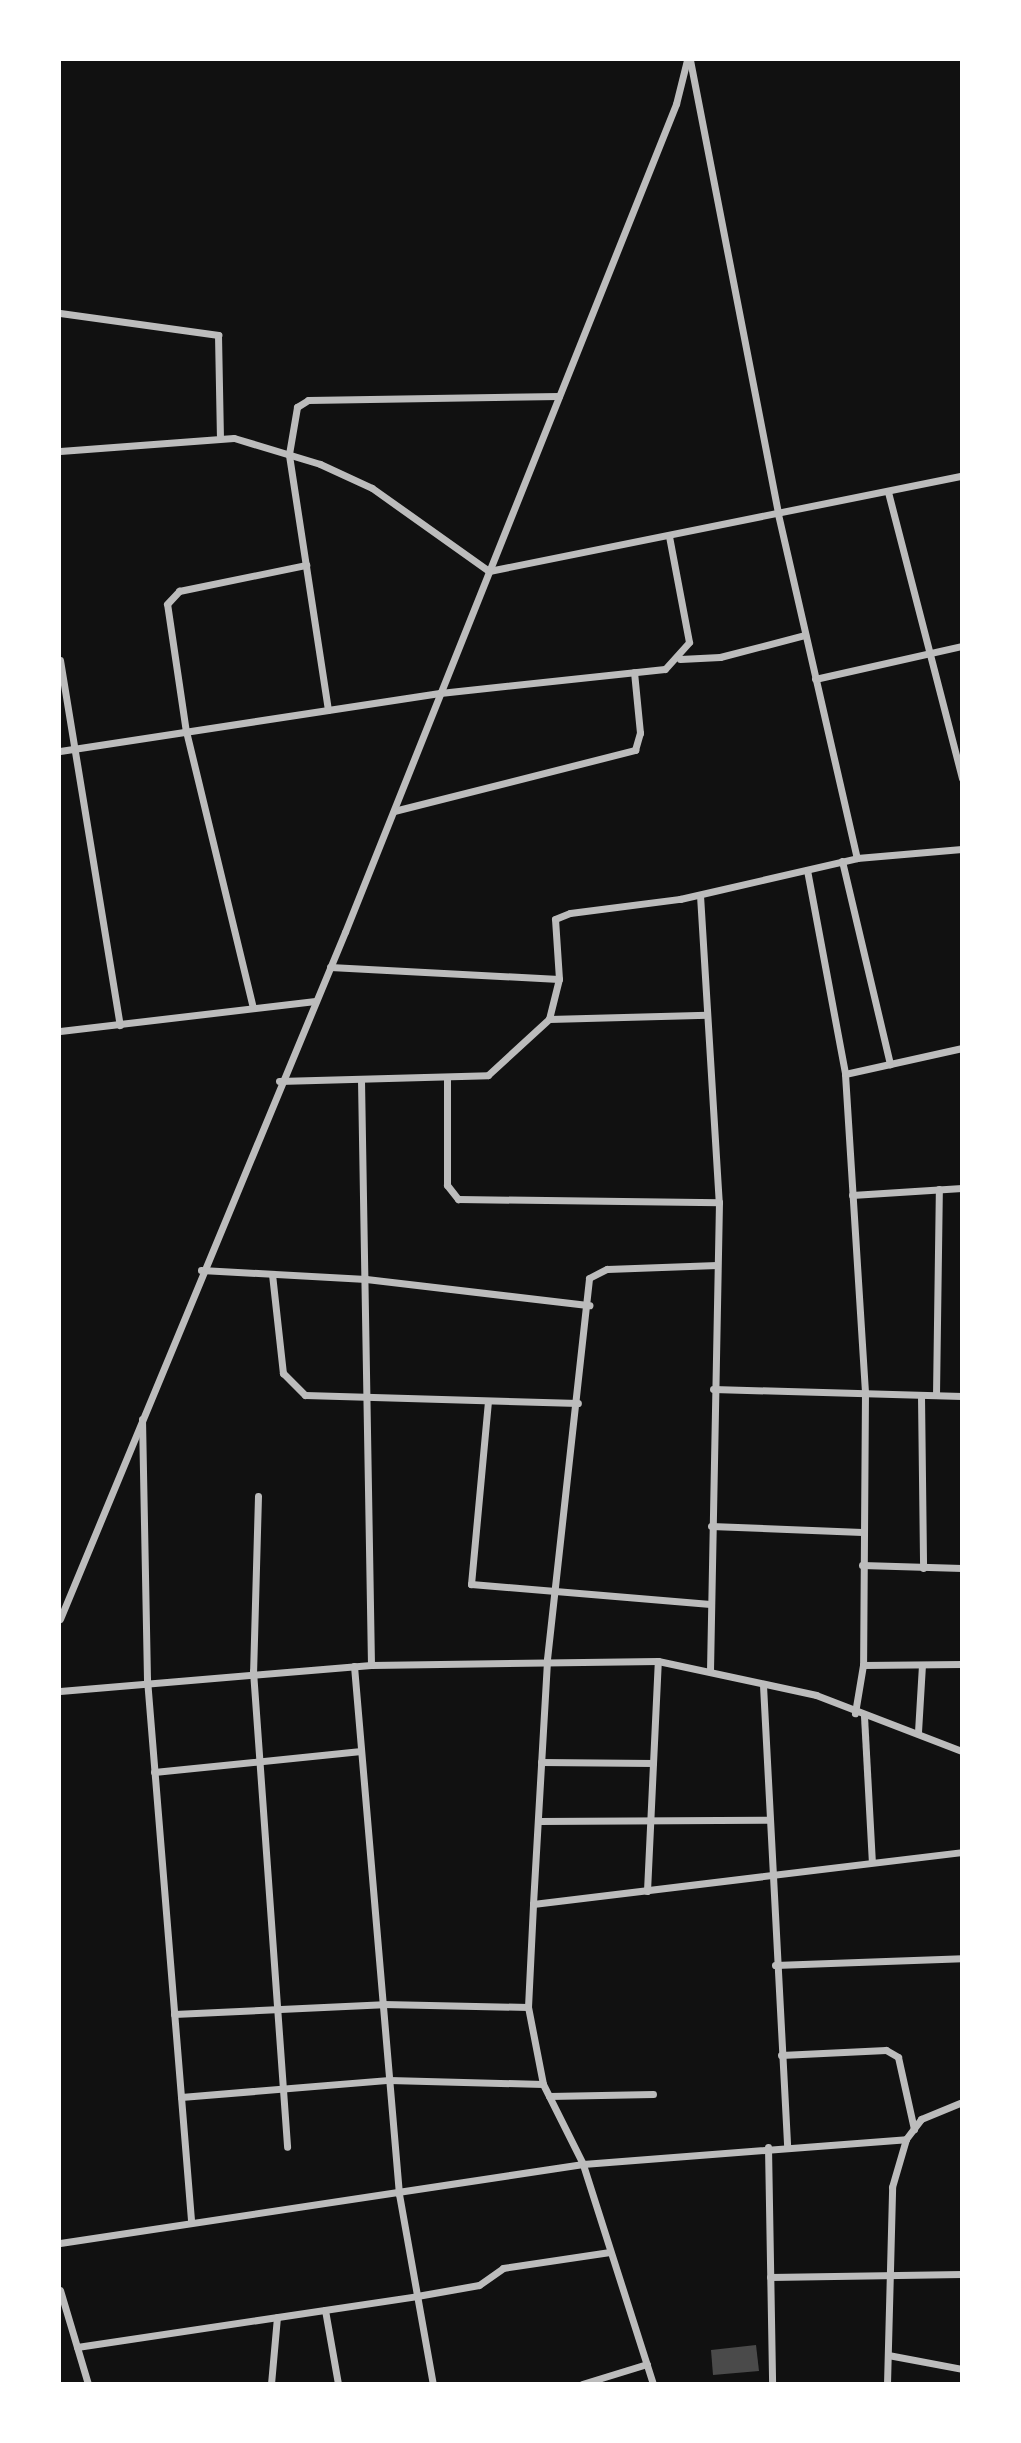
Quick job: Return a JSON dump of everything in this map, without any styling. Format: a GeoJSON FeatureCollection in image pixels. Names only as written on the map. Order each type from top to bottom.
{"type":"FeatureCollection","features":[{"type":"Feature","properties":{"kind":"street"},"geometry":{"type":"LineString","coordinates":[[60,1619],[279,1081],[330,967],[394,811],[676,104],[688,60]]}},
{"type":"Feature","properties":{"kind":"street"},"geometry":{"type":"LineString","coordinates":[[688,60],[778,514],[857,858]]}},
{"type":"Feature","properties":{"kind":"street"},"geometry":{"type":"LineString","coordinates":[[60,313],[218,335],[220,435]]}},
{"type":"Feature","properties":{"kind":"street"},"geometry":{"type":"LineString","coordinates":[[328,710],[289,454],[297,407],[308,400],[559,396]]}},
{"type":"Feature","properties":{"kind":"street"},"geometry":{"type":"LineString","coordinates":[[60,451],[220,435],[289,454],[372,488],[489,571],[961,477]]}},
{"type":"Feature","properties":{"kind":"street"},"geometry":{"type":"LineString","coordinates":[[888,492],[961,779]]}},
{"type":"Feature","properties":{"kind":"street"},"geometry":{"type":"LineString","coordinates":[[60,751],[440,693],[665,669],[680,659],[689,642],[669,536]]}},
{"type":"Feature","properties":{"kind":"street"},"geometry":{"type":"LineString","coordinates":[[253,1008],[186,732],[170,596],[306,565]]}},
{"type":"Feature","properties":{"kind":"street"},"geometry":{"type":"LineString","coordinates":[[680,659],[720,657],[805,635]]}},
{"type":"Feature","properties":{"kind":"street"},"geometry":{"type":"LineString","coordinates":[[815,679],[961,646]]}},
{"type":"Feature","properties":{"kind":"street"},"geometry":{"type":"LineString","coordinates":[[60,660],[120,1025]]}},
{"type":"Feature","properties":{"kind":"street"},"geometry":{"type":"LineString","coordinates":[[394,811],[635,750],[634,672]]}},
{"type":"Feature","properties":{"kind":"street"},"geometry":{"type":"LineString","coordinates":[[279,1081],[488,1075],[550,1019],[559,979],[555,919],[700,895],[857,858],[961,849]]}},
{"type":"Feature","properties":{"kind":"street"},"geometry":{"type":"LineString","coordinates":[[842,862],[890,1064]]}},
{"type":"Feature","properties":{"kind":"street"},"geometry":{"type":"LineString","coordinates":[[807,870],[845,1074],[865,1392],[863,1665],[855,1713]]}},
{"type":"Feature","properties":{"kind":"street"},"geometry":{"type":"LineString","coordinates":[[700,895],[719,1202],[713,1389],[710,1671]]}},
{"type":"Feature","properties":{"kind":"street"},"geometry":{"type":"LineString","coordinates":[[330,967],[559,979]]}},
{"type":"Feature","properties":{"kind":"street"},"geometry":{"type":"LineString","coordinates":[[60,1031],[314,1001]]}},
{"type":"Feature","properties":{"kind":"street"},"geometry":{"type":"LineString","coordinates":[[550,1019],[708,1015]]}},
{"type":"Feature","properties":{"kind":"street"},"geometry":{"type":"LineString","coordinates":[[845,1074],[961,1048]]}},
{"type":"Feature","properties":{"kind":"street"},"geometry":{"type":"LineString","coordinates":[[447,1078],[447,1185],[458,1199],[719,1202]]}},
{"type":"Feature","properties":{"kind":"street"},"geometry":{"type":"LineString","coordinates":[[361,1080],[371,1665]]}},
{"type":"Feature","properties":{"kind":"street"},"geometry":{"type":"LineString","coordinates":[[852,1195],[961,1188]]}},
{"type":"Feature","properties":{"kind":"street"},"geometry":{"type":"LineString","coordinates":[[936,1395],[939,1189]]}},
{"type":"Feature","properties":{"kind":"street"},"geometry":{"type":"LineString","coordinates":[[653,2384],[583,2164],[543,2084],[528,2007],[541,1762],[547,1659],[589,1305],[589,1278],[596,1270],[717,1265]]}},
{"type":"Feature","properties":{"kind":"street"},"geometry":{"type":"LineString","coordinates":[[201,1270],[366,1279],[589,1305]]}},
{"type":"Feature","properties":{"kind":"street"},"geometry":{"type":"LineString","coordinates":[[272,1274],[283,1373],[305,1395],[368,1399],[578,1403]]}},
{"type":"Feature","properties":{"kind":"street"},"geometry":{"type":"LineString","coordinates":[[713,1389],[961,1396]]}},
{"type":"Feature","properties":{"kind":"street"},"geometry":{"type":"LineString","coordinates":[[921,1396],[923,1567]]}},
{"type":"Feature","properties":{"kind":"street"},"geometry":{"type":"LineString","coordinates":[[488,1401],[467,1577],[480,1588],[555,1591],[710,1604]]}},
{"type":"Feature","properties":{"kind":"street"},"geometry":{"type":"LineString","coordinates":[[142,1415],[146,1679],[191,2220]]}},
{"type":"Feature","properties":{"kind":"street"},"geometry":{"type":"LineString","coordinates":[[258,1496],[253,1671],[287,2147]]}},
{"type":"Feature","properties":{"kind":"street"},"geometry":{"type":"LineString","coordinates":[[711,1526],[862,1532]]}},
{"type":"Feature","properties":{"kind":"street"},"geometry":{"type":"LineString","coordinates":[[862,1565],[961,1568]]}},
{"type":"Feature","properties":{"kind":"street"},"geometry":{"type":"LineString","coordinates":[[60,1691],[146,1679],[371,1665],[547,1659],[658,1661],[816,1695],[855,1713],[918,1732],[961,1751]]}},
{"type":"Feature","properties":{"kind":"street"},"geometry":{"type":"LineString","coordinates":[[647,1891],[658,1661]]}},
{"type":"Feature","properties":{"kind":"street"},"geometry":{"type":"LineString","coordinates":[[863,1665],[961,1664]]}},
{"type":"Feature","properties":{"kind":"street"},"geometry":{"type":"LineString","coordinates":[[918,1732],[922,1665]]}},
{"type":"Feature","properties":{"kind":"street"},"geometry":{"type":"LineString","coordinates":[[354,1666],[398,2194],[433,2384]]}},
{"type":"Feature","properties":{"kind":"street"},"geometry":{"type":"LineString","coordinates":[[763,1685],[769,1877],[788,2145]]}},
{"type":"Feature","properties":{"kind":"street"},"geometry":{"type":"LineString","coordinates":[[864,1716],[872,1862]]}},
{"type":"Feature","properties":{"kind":"street"},"geometry":{"type":"LineString","coordinates":[[154,1772],[361,1751]]}},
{"type":"Feature","properties":{"kind":"street"},"geometry":{"type":"LineString","coordinates":[[541,1762],[653,1763]]}},
{"type":"Feature","properties":{"kind":"street"},"geometry":{"type":"LineString","coordinates":[[538,1821],[650,1818],[767,1820]]}},
{"type":"Feature","properties":{"kind":"street"},"geometry":{"type":"LineString","coordinates":[[533,1904],[961,1852]]}},
{"type":"Feature","properties":{"kind":"street"},"geometry":{"type":"LineString","coordinates":[[775,1965],[961,1958]]}},
{"type":"Feature","properties":{"kind":"street"},"geometry":{"type":"LineString","coordinates":[[174,2014],[383,2004],[528,2007]]}},
{"type":"Feature","properties":{"kind":"street"},"geometry":{"type":"LineString","coordinates":[[781,2054],[887,2050],[898,2057],[914,2129]]}},
{"type":"Feature","properties":{"kind":"street"},"geometry":{"type":"LineString","coordinates":[[181,2096],[389,2080],[543,2084]]}},
{"type":"Feature","properties":{"kind":"street"},"geometry":{"type":"LineString","coordinates":[[549,2096],[653,2094]]}},
{"type":"Feature","properties":{"kind":"street"},"geometry":{"type":"LineString","coordinates":[[887,2384],[892,2187],[906,2139],[921,2119],[961,2102]]}},
{"type":"Feature","properties":{"kind":"street"},"geometry":{"type":"LineString","coordinates":[[60,2243],[191,2220],[398,2194],[583,2164],[788,2145],[906,2139]]}},
{"type":"Feature","properties":{"kind":"street"},"geometry":{"type":"LineString","coordinates":[[768,2147],[772,2384]]}},
{"type":"Feature","properties":{"kind":"street"},"geometry":{"type":"LineString","coordinates":[[77,2347],[417,2297],[478,2285],[503,2268],[610,2252]]}},
{"type":"Feature","properties":{"kind":"street"},"geometry":{"type":"LineString","coordinates":[[770,2277],[961,2274]]}},
{"type":"Feature","properties":{"kind":"street"},"geometry":{"type":"LineString","coordinates":[[60,2290],[88,2382],[77,2384]]}},
{"type":"Feature","properties":{"kind":"street"},"geometry":{"type":"LineString","coordinates":[[325,2310],[338,2384]]}},
{"type":"Feature","properties":{"kind":"street"},"geometry":{"type":"LineString","coordinates":[[271,2384],[277,2317]]}},
{"type":"Feature","properties":{"kind":"street"},"geometry":{"type":"LineString","coordinates":[[888,2355],[961,2369]]}},
{"type":"Feature","properties":{"kind":"street"},"geometry":{"type":"LineString","coordinates":[[582,2384],[646,2364]]}},
{"type":"Feature","properties":{"kind":"building"},"geometry":{"type":"Polygon","coordinates":[[[756,2345],[759,2371],[713,2375],[711,2350],[756,2345]]]}}]}
